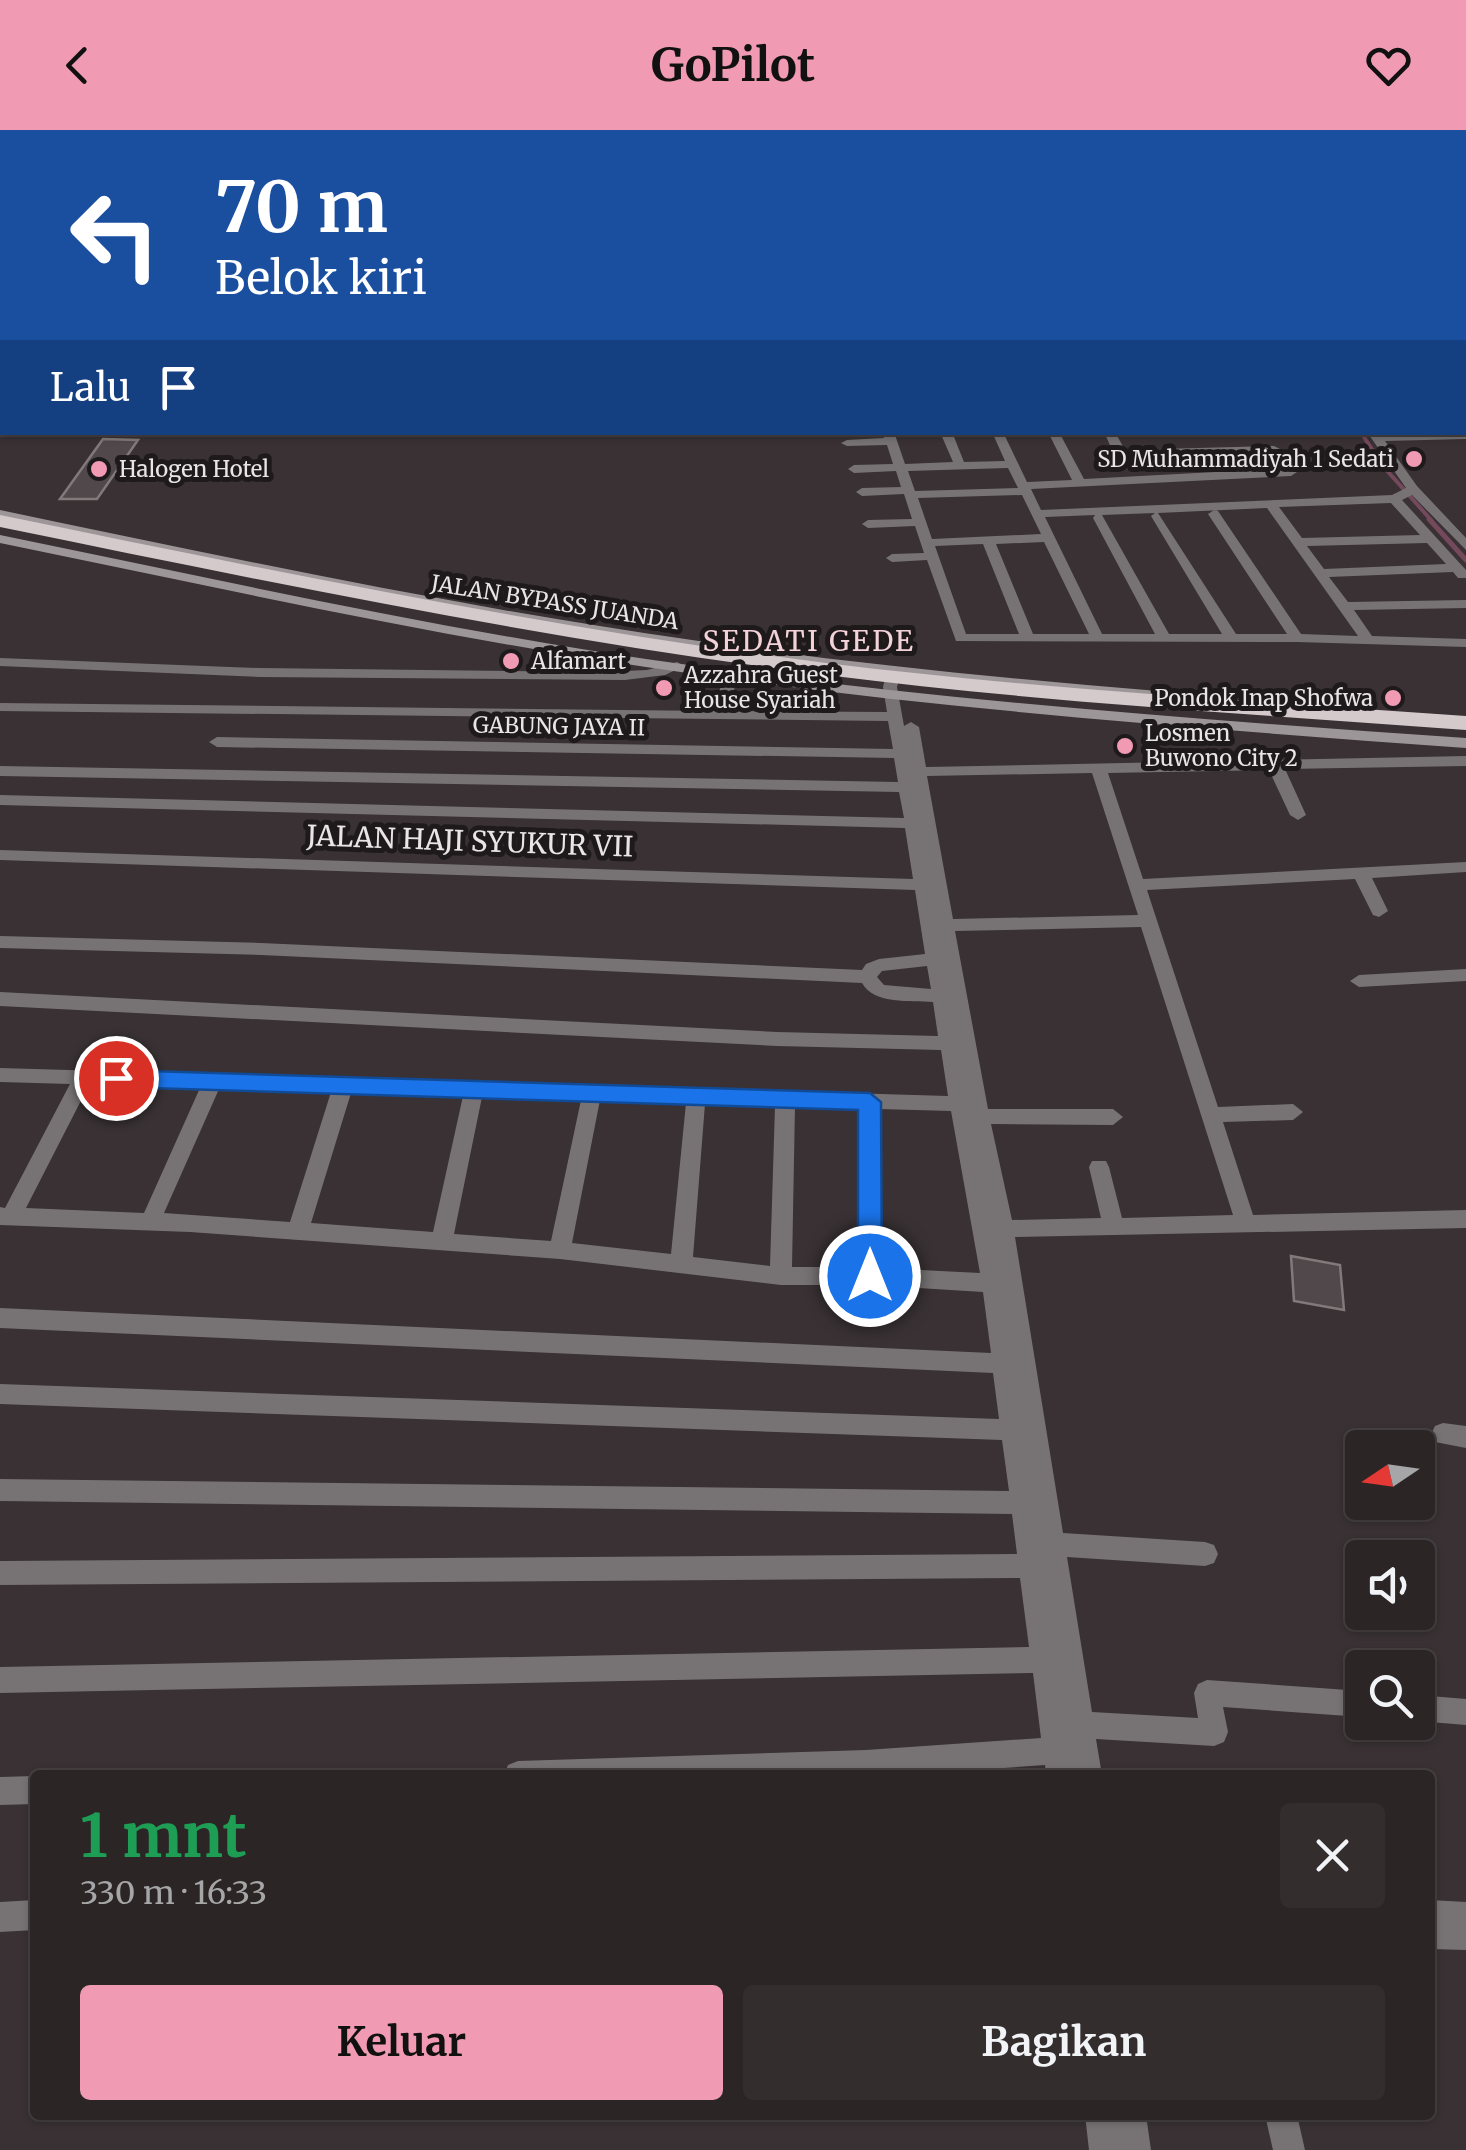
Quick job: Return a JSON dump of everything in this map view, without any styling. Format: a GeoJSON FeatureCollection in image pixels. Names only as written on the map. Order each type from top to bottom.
{"type":"FeatureCollection","features":[{"type":"Feature","properties":{"kind":"highway","name":"JALAN BYPASS JUANDA"},"geometry":{"type":"LineString","coordinates":[[0,523],[216,561],[324,592]]}},
{"type":"Feature","properties":{"kind":"highway","name":"JALAN BYPASS JUANDA"},"geometry":{"type":"LineString","coordinates":[[0,523],[188,574],[324,592],[594,648],[895,694],[1067,708],[1322,719]]}},
{"type":"Feature","properties":{"kind":"highway","name":"JALAN BYPASS JUANDA"},"geometry":{"type":"LineString","coordinates":[[895,694],[936,676],[1248,706],[1384,728],[1466,734]]}},
{"type":"Feature","properties":{"kind":"highway","name":"JALAN BYPASS JUANDA"},"geometry":{"type":"LineString","coordinates":[[1384,728],[1466,720]]}},
{"type":"Feature","properties":{"kind":"street"},"geometry":{"type":"LineString","coordinates":[[947,435],[960,466]]}},
{"type":"Feature","properties":{"kind":"street"},"geometry":{"type":"LineString","coordinates":[[998,435],[1098,639]]}},
{"type":"Feature","properties":{"kind":"street"},"geometry":{"type":"LineString","coordinates":[[1055,435],[1080,483]]}},
{"type":"Feature","properties":{"kind":"street"},"geometry":{"type":"LineString","coordinates":[[1110,435],[1149,514],[1233,640]]}},
{"type":"Feature","properties":{"kind":"street"},"geometry":{"type":"LineString","coordinates":[[1265,435],[1315,505]]}},
{"type":"Feature","properties":{"kind":"street"},"geometry":{"type":"LineString","coordinates":[[1461,572],[1430,539],[1402,496],[1374,435],[1466,436]]}},
{"type":"Feature","properties":{"kind":"street"},"geometry":{"type":"LineString","coordinates":[[846,443],[890,437],[961,638],[1298,638],[1466,643]]}},
{"type":"Feature","properties":{"kind":"street"},"geometry":{"type":"LineString","coordinates":[[1120,454],[1274,448]]}},
{"type":"Feature","properties":{"kind":"street"},"geometry":{"type":"LineString","coordinates":[[854,469],[1012,464]]}},
{"type":"Feature","properties":{"kind":"street"},"geometry":{"type":"LineString","coordinates":[[862,492],[1024,488],[1290,472]]}},
{"type":"Feature","properties":{"kind":"street"},"geometry":{"type":"LineString","coordinates":[[1036,517],[1099,518],[1402,496],[1466,546]]}},
{"type":"Feature","properties":{"kind":"street"},"geometry":{"type":"LineString","coordinates":[[1036,517],[1214,514],[1273,507]]}},
{"type":"Feature","properties":{"kind":"street"},"geometry":{"type":"LineString","coordinates":[[1273,507],[1370,640]]}},
{"type":"Feature","properties":{"kind":"street"},"geometry":{"type":"LineString","coordinates":[[1214,514],[1298,638]]}},
{"type":"Feature","properties":{"kind":"street"},"geometry":{"type":"LineString","coordinates":[[1099,518],[1165,639]]}},
{"type":"Feature","properties":{"kind":"street"},"geometry":{"type":"LineString","coordinates":[[868,524],[920,522]]}},
{"type":"Feature","properties":{"kind":"street"},"geometry":{"type":"LineString","coordinates":[[892,558],[988,540],[1046,538]]}},
{"type":"Feature","properties":{"kind":"street"},"geometry":{"type":"LineString","coordinates":[[1297,542],[1430,539]]}},
{"type":"Feature","properties":{"kind":"street"},"geometry":{"type":"LineString","coordinates":[[988,540],[1028,639]]}},
{"type":"Feature","properties":{"kind":"street"},"geometry":{"type":"LineString","coordinates":[[1318,573],[1461,572]]}},
{"type":"Feature","properties":{"kind":"street"},"geometry":{"type":"LineString","coordinates":[[324,592],[538,646],[732,676],[895,694]]}},
{"type":"Feature","properties":{"kind":"street"},"geometry":{"type":"LineString","coordinates":[[324,592],[484,610],[936,676]]}},
{"type":"Feature","properties":{"kind":"street"},"geometry":{"type":"LineString","coordinates":[[1342,606],[1466,604]]}},
{"type":"Feature","properties":{"kind":"street"},"geometry":{"type":"LineString","coordinates":[[0,662],[170,669],[563,675],[655,674],[677,666]]}},
{"type":"Feature","properties":{"kind":"street"},"geometry":{"type":"LineString","coordinates":[[719,716],[732,676]]}},
{"type":"Feature","properties":{"kind":"street"},"geometry":{"type":"LineString","coordinates":[[0,707],[719,716],[895,694]]}},
{"type":"Feature","properties":{"kind":"street"},"geometry":{"type":"LineString","coordinates":[[895,694],[931,885],[934,959],[950,1043],[979,1116],[1035,1503],[1031,1566],[1043,1660],[1074,1755]]}},
{"type":"Feature","properties":{"kind":"street"},"geometry":{"type":"LineString","coordinates":[[294,744],[304,711]]}},
{"type":"Feature","properties":{"kind":"street"},"geometry":{"type":"LineString","coordinates":[[1322,719],[1466,720]]}},
{"type":"Feature","properties":{"kind":"street"},"geometry":{"type":"LineString","coordinates":[[1384,728],[1466,743]]}},
{"type":"Feature","properties":{"kind":"street","name":"GABUNG JAYA II"},"geometry":{"type":"LineString","coordinates":[[217,742],[908,771]]}},
{"type":"Feature","properties":{"kind":"street"},"geometry":{"type":"LineString","coordinates":[[0,771],[343,775],[908,771],[1466,761]]}},
{"type":"Feature","properties":{"kind":"street"},"geometry":{"type":"LineString","coordinates":[[1275,765],[1298,815]]}},
{"type":"Feature","properties":{"kind":"street"},"geometry":{"type":"LineString","coordinates":[[1098,766],[1140,885],[1245,1221]]}},
{"type":"Feature","properties":{"kind":"street"},"geometry":{"type":"LineString","coordinates":[[908,771],[914,824],[946,925],[962,1067],[959,1104],[994,1229],[992,1283],[1014,1364],[1010,1430],[1053,1544],[1074,1755]]}},
{"type":"Feature","properties":{"kind":"street"},"geometry":{"type":"LineString","coordinates":[[329,811],[343,775]]}},
{"type":"Feature","properties":{"kind":"street"},"geometry":{"type":"LineString","coordinates":[[0,800],[914,824]]}},
{"type":"Feature","properties":{"kind":"street","name":"JALAN HAJI SYUKUR VII"},"geometry":{"type":"LineString","coordinates":[[0,855],[931,885]]}},
{"type":"Feature","properties":{"kind":"street"},"geometry":{"type":"LineString","coordinates":[[1140,885],[1466,866]]}},
{"type":"Feature","properties":{"kind":"street"},"geometry":{"type":"LineString","coordinates":[[1361,873],[1379,911]]}},
{"type":"Feature","properties":{"kind":"street"},"geometry":{"type":"LineString","coordinates":[[946,925],[1150,921]]}},
{"type":"Feature","properties":{"kind":"street"},"geometry":{"type":"LineString","coordinates":[[0,942],[281,950],[868,977]]}},
{"type":"Feature","properties":{"kind":"street"},"geometry":{"type":"LineString","coordinates":[[934,959],[879,965],[872,968],[868,977],[872,987],[880,991],[942,996]]}},
{"type":"Feature","properties":{"kind":"street"},"geometry":{"type":"LineString","coordinates":[[1359,981],[1466,975]]}},
{"type":"Feature","properties":{"kind":"street"},"geometry":{"type":"LineString","coordinates":[[0,999],[777,1039],[950,1043]]}},
{"type":"Feature","properties":{"kind":"street"},"geometry":{"type":"LineString","coordinates":[[0,1075],[959,1104]]}},
{"type":"Feature","properties":{"kind":"street"},"geometry":{"type":"LineString","coordinates":[[84,1078],[5,1216],[560,1250],[781,1276],[992,1283]]}},
{"type":"Feature","properties":{"kind":"street"},"geometry":{"type":"LineString","coordinates":[[150,1222],[213,1081]]}},
{"type":"Feature","properties":{"kind":"street"},"geometry":{"type":"LineString","coordinates":[[298,1231],[343,1086]]}},
{"type":"Feature","properties":{"kind":"street"},"geometry":{"type":"LineString","coordinates":[[442,1241],[474,1090]]}},
{"type":"Feature","properties":{"kind":"street"},"geometry":{"type":"LineString","coordinates":[[560,1250],[592,1093]]}},
{"type":"Feature","properties":{"kind":"street"},"geometry":{"type":"LineString","coordinates":[[682,1266],[696,1096]]}},
{"type":"Feature","properties":{"kind":"street"},"geometry":{"type":"LineString","coordinates":[[781,1276],[785,1100]]}},
{"type":"Feature","properties":{"kind":"street"},"geometry":{"type":"LineString","coordinates":[[870,1102],[870,1276]]}},
{"type":"Feature","properties":{"kind":"street"},"geometry":{"type":"LineString","coordinates":[[1212,1115],[1293,1112]]}},
{"type":"Feature","properties":{"kind":"street"},"geometry":{"type":"LineString","coordinates":[[979,1116],[1113,1117]]}},
{"type":"Feature","properties":{"kind":"street"},"geometry":{"type":"LineString","coordinates":[[1099,1167],[1113,1225]]}},
{"type":"Feature","properties":{"kind":"street"},"geometry":{"type":"LineString","coordinates":[[994,1229],[1466,1219]]}},
{"type":"Feature","properties":{"kind":"street"},"geometry":{"type":"LineString","coordinates":[[0,1318],[1014,1364]]}},
{"type":"Feature","properties":{"kind":"street"},"geometry":{"type":"LineString","coordinates":[[0,1394],[1010,1430]]}},
{"type":"Feature","properties":{"kind":"street"},"geometry":{"type":"LineString","coordinates":[[0,1490],[1035,1503]]}},
{"type":"Feature","properties":{"kind":"street"},"geometry":{"type":"LineString","coordinates":[[1053,1544],[1205,1554]]}},
{"type":"Feature","properties":{"kind":"street"},"geometry":{"type":"LineString","coordinates":[[0,1572],[1031,1566]]}},
{"type":"Feature","properties":{"kind":"street"},"geometry":{"type":"LineString","coordinates":[[0,1680],[1043,1660]]}},
{"type":"Feature","properties":{"kind":"street"},"geometry":{"type":"LineString","coordinates":[[676,1770],[1074,1755],[1214,1732],[1207,1693],[1345,1703]]}},
{"type":"Feature","properties":{"kind":"street"},"geometry":{"type":"LineString","coordinates":[[1435,1709],[1466,1712]]}},
{"type":"Feature","properties":{"kind":"street"},"geometry":{"type":"LineString","coordinates":[[0,1791],[30,1790]]}},
{"type":"Feature","properties":{"kind":"street"},"geometry":{"type":"LineString","coordinates":[[0,1918],[30,1915]]}},
{"type":"Feature","properties":{"kind":"street"},"geometry":{"type":"LineString","coordinates":[[1435,1915],[1466,1917]]}},
{"type":"Feature","properties":{"kind":"street"},"geometry":{"type":"LineString","coordinates":[[1435,1934],[1466,1935]]}},
{"type":"Feature","properties":{"kind":"street"},"geometry":{"type":"LineString","coordinates":[[1102,2120],[1106,2150]]}},
{"type":"Feature","properties":{"kind":"street"},"geometry":{"type":"LineString","coordinates":[[1131,2120],[1135,2150]]}},
{"type":"Feature","properties":{"kind":"street"},"geometry":{"type":"LineString","coordinates":[[1282,2120],[1289,2150]]}},
{"type":"Feature","properties":{"kind":"building","name":"Halogen Hotel"},"geometry":{"type":"Polygon","coordinates":[[[103,439],[138,440],[97,499],[60,499],[103,439]]]}},
{"type":"Feature","properties":{"kind":"building"},"geometry":{"type":"Polygon","coordinates":[[[1291,1256],[1340,1265],[1344,1310],[1294,1301],[1291,1256]]]}},
{"type":"Feature","properties":{"kind":"waterway"},"geometry":{"type":"LineString","coordinates":[[1364,437],[1382,465],[1432,521]]}},
{"type":"Feature","properties":{"kind":"waterway"},"geometry":{"type":"LineString","coordinates":[[1429,519],[1466,560]]}},
{"type":"Feature","properties":{"kind":"place","name":"SD Muhammadiyah 1 Sedati"},"geometry":{"type":"Point","coordinates":[1414,459]}},
{"type":"Feature","properties":{"kind":"place","name":"Halogen Hotel"},"geometry":{"type":"Point","coordinates":[99,469]}},
{"type":"Feature","properties":{"kind":"place","name":"Alfamart"},"geometry":{"type":"Point","coordinates":[511,661]}},
{"type":"Feature","properties":{"kind":"place","name":"Azzahra Guest House Syariah"},"geometry":{"type":"Point","coordinates":[664,688]}},
{"type":"Feature","properties":{"kind":"place","name":"Pondok Inap Shofwa"},"geometry":{"type":"Point","coordinates":[1393,698]}},
{"type":"Feature","properties":{"kind":"place","name":"Losmen Buwono City 2"},"geometry":{"type":"Point","coordinates":[1125,746]}},
{"type":"Feature","properties":{"kind":"district","name":"SEDATI GEDE"},"geometry":{"type":"Point","coordinates":[809,641]}},
{"type":"Feature","properties":{"kind":"route"},"geometry":{"type":"LineString","coordinates":[[116,1078],[870,1102],[870,1276]]}}]}
